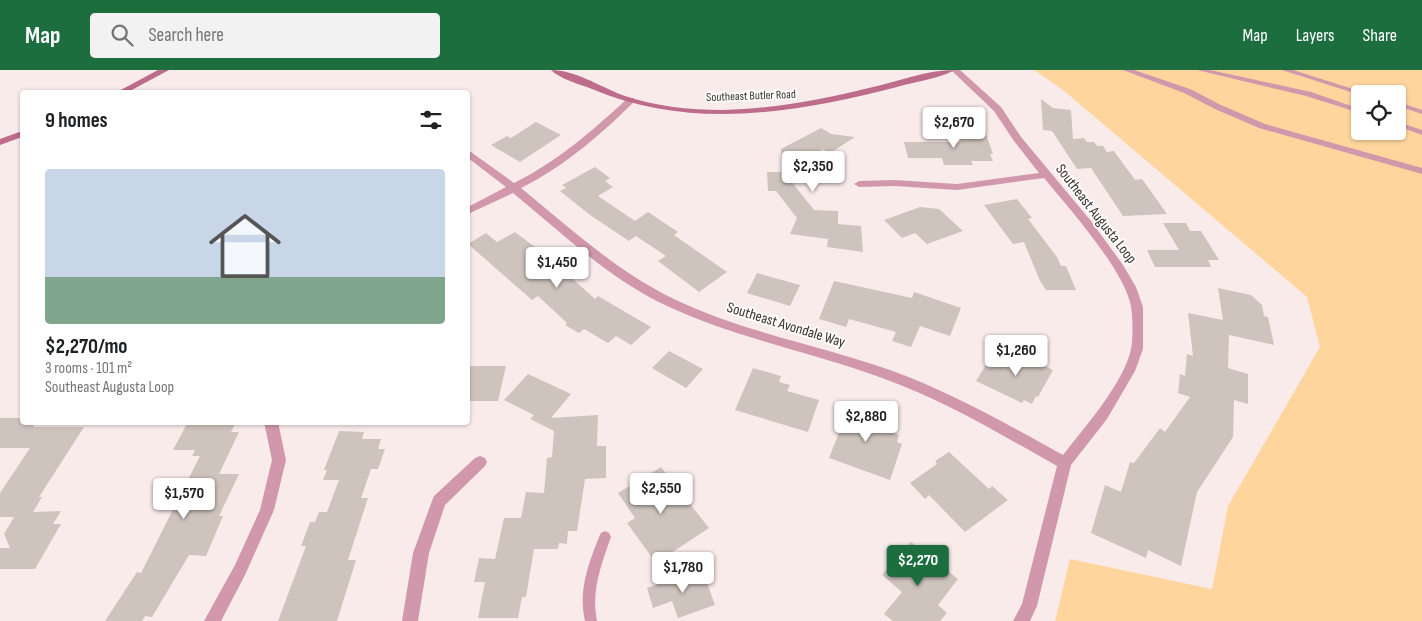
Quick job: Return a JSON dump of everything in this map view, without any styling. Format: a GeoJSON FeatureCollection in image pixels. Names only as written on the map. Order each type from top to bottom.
{"type":"FeatureCollection","features":[{"type":"Feature","properties":{"kind":"main road"},"geometry":{"type":"LineString","coordinates":[[126,90],[165,70]]}},
{"type":"Feature","properties":{"kind":"main road","name":"Southeast Butler Road"},"geometry":{"type":"LineString","coordinates":[[555,70],[631,100],[658,107],[734,112],[784,109],[846,97],[950,70]]}},
{"type":"Feature","properties":{"kind":"main road"},"geometry":{"type":"LineString","coordinates":[[0,142],[20,135]]}},
{"type":"Feature","properties":{"kind":"street","name":"Southeast Augusta Loop"},"geometry":{"type":"LineString","coordinates":[[954,70],[998,109],[1017,139],[1087,224],[1119,268],[1130,287],[1138,308],[1137,349],[1130,371],[1102,415],[1065,463],[1030,606],[1021,621]]}},
{"type":"Feature","properties":{"kind":"street"},"geometry":{"type":"LineString","coordinates":[[470,210],[514,190],[574,152],[631,100]]}},
{"type":"Feature","properties":{"kind":"street","name":"Southeast Avondale Way"},"geometry":{"type":"LineString","coordinates":[[470,156],[613,270],[670,303],[738,330],[816,350],[904,381],[953,401],[1065,463]]}},
{"type":"Feature","properties":{"kind":"street"},"geometry":{"type":"LineString","coordinates":[[859,184],[896,183],[957,187],[1046,175]]}},
{"type":"Feature","properties":{"kind":"street"},"geometry":{"type":"LineString","coordinates":[[212,621],[240,570],[266,510],[279,460],[272,425]]}},
{"type":"Feature","properties":{"kind":"street"},"geometry":{"type":"LineString","coordinates":[[410,621],[421,553],[439,501],[480,462]]}},
{"type":"Feature","properties":{"kind":"lane"},"geometry":{"type":"LineString","coordinates":[[1127,70],[1187,91],[1218,108],[1262,126],[1422,171]]}},
{"type":"Feature","properties":{"kind":"lane"},"geometry":{"type":"LineString","coordinates":[[1286,70],[1351,90]]}},
{"type":"Feature","properties":{"kind":"lane"},"geometry":{"type":"LineString","coordinates":[[1207,71],[1308,94],[1351,108]]}},
{"type":"Feature","properties":{"kind":"lane"},"geometry":{"type":"LineString","coordinates":[[1406,107],[1422,112]]}},
{"type":"Feature","properties":{"kind":"lane"},"geometry":{"type":"LineString","coordinates":[[1406,127],[1422,133]]}},
{"type":"Feature","properties":{"kind":"lane"},"geometry":{"type":"LineString","coordinates":[[591,621],[588,611],[588,586],[605,537]]}},
{"type":"Feature","properties":{"kind":"shaded area"},"geometry":{"type":"Polygon","coordinates":[[[1034,70],[1422,70],[1422,621],[1055,621],[1070,559],[1212,589],[1228,506],[1320,347],[1307,297],[1063,90],[1034,70]]]}},
{"type":"Feature","properties":{"kind":"building"},"geometry":{"type":"Polygon","coordinates":[[[1041,99],[1053,108],[1071,110],[1073,139],[1084,138],[1087,142],[1094,142],[1097,146],[1103,146],[1107,152],[1114,151],[1135,180],[1142,179],[1167,214],[1123,216],[1091,168],[1077,169],[1052,131],[1043,130],[1041,99]]]}},
{"type":"Feature","properties":{"kind":"building"},"geometry":{"type":"Polygon","coordinates":[[[536,122],[561,135],[520,162],[491,145],[507,136],[511,138],[536,122]]]}},
{"type":"Feature","properties":{"kind":"building"},"geometry":{"type":"Polygon","coordinates":[[[821,128],[831,134],[855,137],[830,153],[823,149],[804,161],[806,176],[787,176],[814,210],[838,211],[838,224],[861,226],[863,252],[827,247],[828,239],[790,234],[797,218],[776,191],[768,191],[767,172],[783,172],[781,149],[821,128]]]}},
{"type":"Feature","properties":{"kind":"building"},"geometry":{"type":"Polygon","coordinates":[[[957,131],[985,131],[993,154],[990,154],[993,161],[971,161],[973,165],[944,165],[942,158],[908,158],[904,142],[961,142],[957,131]]]}},
{"type":"Feature","properties":{"kind":"building"},"geometry":{"type":"Polygon","coordinates":[[[595,167],[610,178],[605,181],[613,187],[598,196],[635,221],[648,212],[678,232],[674,235],[727,272],[699,292],[658,261],[666,256],[636,236],[629,241],[590,215],[560,191],[566,188],[562,185],[595,167]]]}},
{"type":"Feature","properties":{"kind":"building"},"geometry":{"type":"Polygon","coordinates":[[[1017,199],[1032,218],[1028,219],[1057,257],[1061,266],[1066,266],[1076,290],[1046,290],[1040,281],[1024,242],[1013,244],[984,205],[1017,199]]]}},
{"type":"Feature","properties":{"kind":"building"},"geometry":{"type":"Polygon","coordinates":[[[920,207],[939,209],[963,231],[927,244],[915,233],[902,238],[884,220],[920,207]]]}},
{"type":"Feature","properties":{"kind":"building"},"geometry":{"type":"Polygon","coordinates":[[[1163,223],[1186,223],[1190,231],[1201,231],[1219,260],[1208,260],[1211,267],[1155,267],[1147,250],[1179,250],[1163,223]]]}},
{"type":"Feature","properties":{"kind":"building"},"geometry":{"type":"Polygon","coordinates":[[[515,232],[552,260],[595,299],[598,296],[651,327],[631,345],[616,336],[608,343],[584,329],[579,333],[565,325],[567,323],[538,296],[532,300],[470,246],[470,243],[486,233],[497,242],[515,232]]]}},
{"type":"Feature","properties":{"kind":"building"},"geometry":{"type":"Polygon","coordinates":[[[757,273],[800,285],[790,306],[747,293],[757,273]]]}},
{"type":"Feature","properties":{"kind":"building"},"geometry":{"type":"Polygon","coordinates":[[[834,281],[912,298],[914,292],[961,308],[950,336],[920,326],[911,347],[892,341],[896,332],[849,319],[846,327],[819,319],[834,281]]]}},
{"type":"Feature","properties":{"kind":"building"},"geometry":{"type":"Polygon","coordinates":[[[1218,288],[1251,295],[1262,305],[1264,316],[1268,317],[1274,345],[1229,335],[1228,368],[1248,374],[1248,404],[1234,400],[1233,437],[1197,492],[1181,566],[1148,550],[1146,558],[1091,533],[1105,485],[1121,492],[1130,462],[1134,463],[1160,428],[1165,432],[1190,397],[1178,393],[1180,374],[1185,376],[1187,354],[1193,356],[1188,313],[1223,320],[1218,288]]]}},
{"type":"Feature","properties":{"kind":"building"},"geometry":{"type":"Polygon","coordinates":[[[1009,349],[1053,370],[1032,404],[1024,400],[1022,403],[976,381],[989,360],[999,365],[1009,349]]]}},
{"type":"Feature","properties":{"kind":"building"},"geometry":{"type":"Polygon","coordinates":[[[669,351],[703,369],[686,388],[652,368],[669,351]]]}},
{"type":"Feature","properties":{"kind":"building"},"geometry":{"type":"Polygon","coordinates":[[[470,366],[506,366],[498,401],[470,401],[470,366]]]}},
{"type":"Feature","properties":{"kind":"building"},"geometry":{"type":"Polygon","coordinates":[[[753,368],[781,376],[779,382],[790,385],[787,391],[819,400],[808,432],[735,410],[753,368]]]}},
{"type":"Feature","properties":{"kind":"building"},"geometry":{"type":"Polygon","coordinates":[[[528,374],[571,394],[551,418],[598,415],[597,446],[606,446],[606,478],[585,479],[577,531],[568,531],[567,544],[559,543],[558,549],[534,549],[526,597],[522,597],[518,618],[478,618],[485,582],[474,582],[479,558],[495,559],[504,518],[521,518],[526,492],[544,493],[547,458],[552,457],[554,431],[530,419],[534,415],[504,400],[528,374]]]}},
{"type":"Feature","properties":{"kind":"building"},"geometry":{"type":"Polygon","coordinates":[[[851,402],[882,412],[877,427],[899,435],[897,442],[902,444],[890,480],[829,458],[851,402]]]}},
{"type":"Feature","properties":{"kind":"building"},"geometry":{"type":"Polygon","coordinates":[[[0,418],[20,418],[20,425],[34,425],[33,427],[84,427],[39,497],[42,497],[33,512],[61,511],[53,524],[61,524],[35,569],[0,569],[0,548],[10,548],[4,534],[14,517],[0,517],[0,493],[30,448],[0,448],[0,418]]]}},
{"type":"Feature","properties":{"kind":"building"},"geometry":{"type":"Polygon","coordinates":[[[186,425],[234,425],[231,432],[239,432],[219,474],[239,474],[219,516],[223,516],[206,556],[189,555],[152,617],[145,616],[142,621],[105,621],[137,572],[141,573],[200,456],[192,456],[195,450],[173,450],[186,425]]]}},
{"type":"Feature","properties":{"kind":"building"},"geometry":{"type":"Polygon","coordinates":[[[339,431],[364,432],[362,439],[381,439],[378,449],[385,449],[378,469],[371,469],[361,498],[368,498],[348,560],[356,560],[337,621],[278,621],[306,546],[301,546],[310,522],[315,522],[319,512],[327,512],[339,480],[323,480],[327,470],[324,470],[339,431]]]}},
{"type":"Feature","properties":{"kind":"building"},"geometry":{"type":"Polygon","coordinates":[[[949,452],[989,489],[992,486],[1008,500],[965,532],[929,495],[925,499],[910,483],[937,464],[935,461],[949,452]]]}},
{"type":"Feature","properties":{"kind":"building"},"geometry":{"type":"Polygon","coordinates":[[[661,467],[709,528],[656,563],[627,523],[635,518],[618,493],[661,467]]]}},
{"type":"Feature","properties":{"kind":"building"},"geometry":{"type":"Polygon","coordinates":[[[911,542],[958,579],[938,605],[947,613],[940,621],[893,621],[884,614],[902,592],[882,575],[911,542]]]}},
{"type":"Feature","properties":{"kind":"building"},"geometry":{"type":"Polygon","coordinates":[[[702,569],[715,605],[678,618],[672,601],[653,608],[647,588],[702,569]]]}}]}
